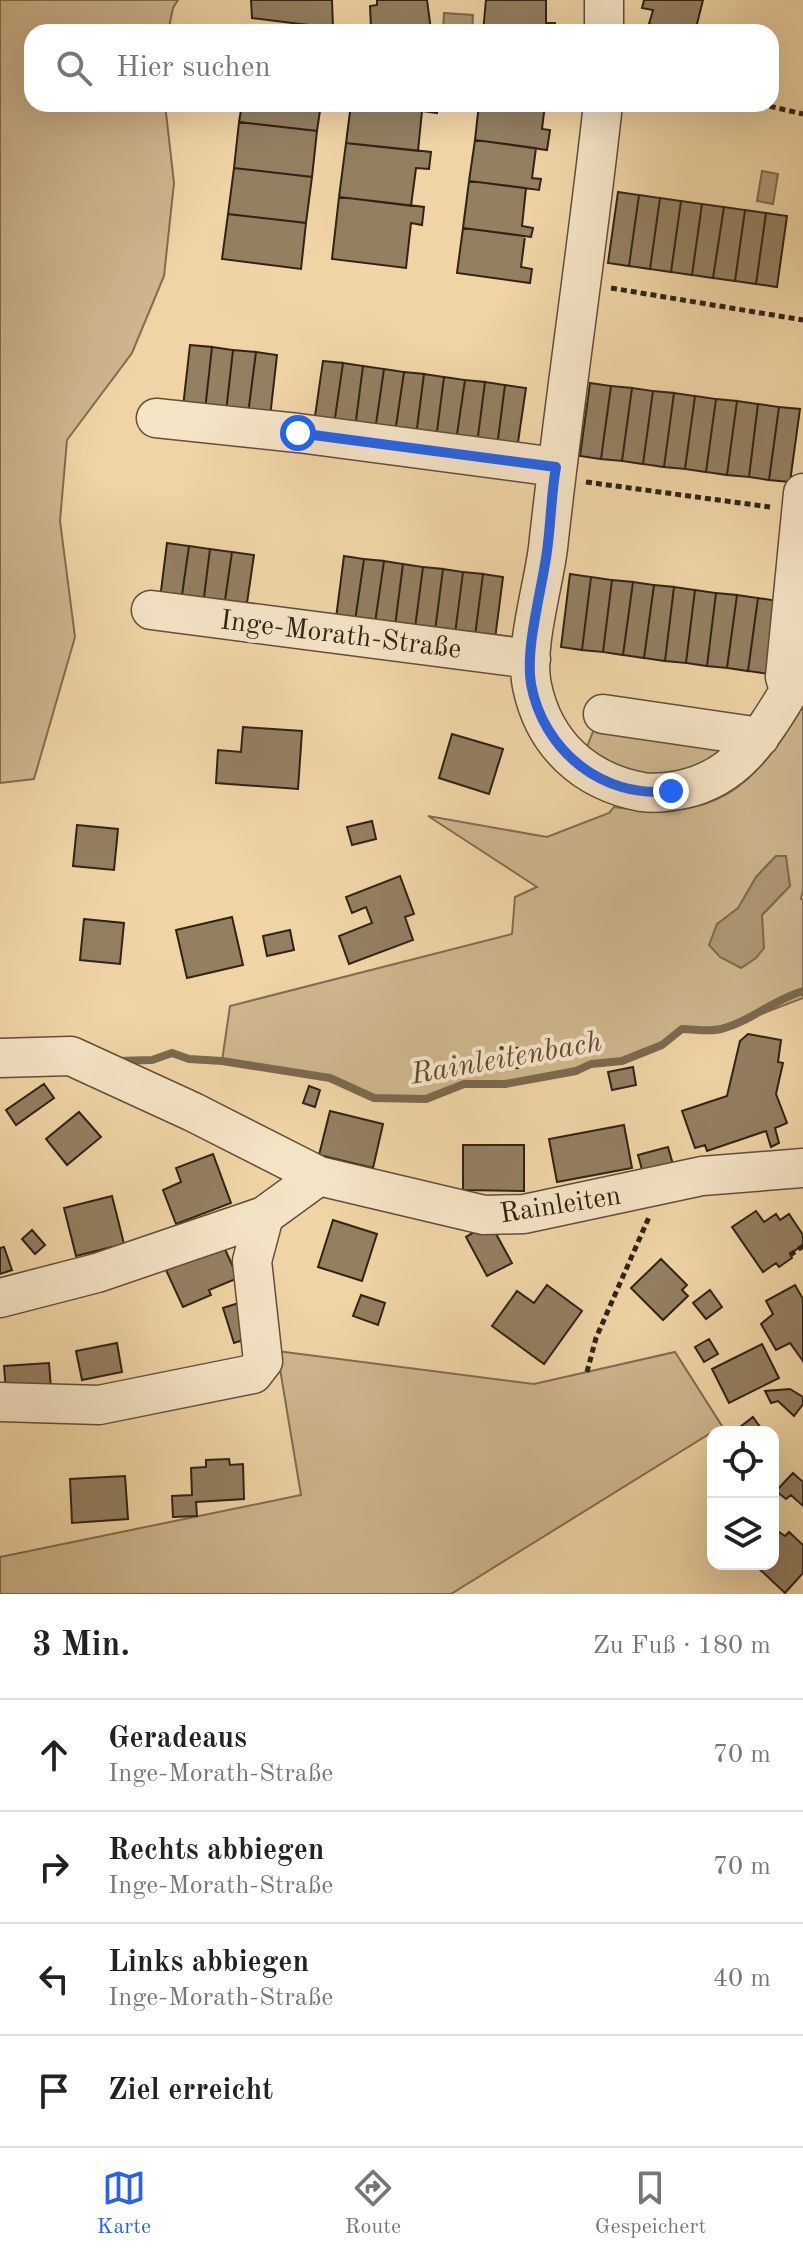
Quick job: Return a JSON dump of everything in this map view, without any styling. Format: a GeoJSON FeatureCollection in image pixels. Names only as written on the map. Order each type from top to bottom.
{"type":"FeatureCollection","features":[{"type":"Feature","properties":{"kind":"street"},"geometry":{"type":"LineString","coordinates":[[604,0],[604,24]]}},
{"type":"Feature","properties":{"kind":"street"},"geometry":{"type":"LineString","coordinates":[[602,112],[531,659],[534,693],[543,724],[579,767],[615,784],[660,793],[693,787],[713,779],[735,765],[760,737],[796,679],[785,677],[802,502]]}},
{"type":"Feature","properties":{"kind":"street"},"geometry":{"type":"LineString","coordinates":[[156,418],[556,467]]}},
{"type":"Feature","properties":{"kind":"street","name":"Inge-Morath-Straße"},"geometry":{"type":"LineString","coordinates":[[151,610],[531,659]]}},
{"type":"Feature","properties":{"kind":"street"},"geometry":{"type":"LineString","coordinates":[[603,714],[760,737]]}},
{"type":"Feature","properties":{"kind":"street","name":"Rainleiten"},"geometry":{"type":"LineString","coordinates":[[0,1058],[71,1056],[193,1112],[319,1176],[484,1215],[524,1214],[702,1176],[803,1168]]}},
{"type":"Feature","properties":{"kind":"street"},"geometry":{"type":"LineString","coordinates":[[0,1298],[97,1273],[264,1216],[319,1176]]}},
{"type":"Feature","properties":{"kind":"street"},"geometry":{"type":"LineString","coordinates":[[0,1402],[99,1405],[253,1374],[263,1361],[252,1261],[264,1216]]}},
{"type":"Feature","properties":{"kind":"path"},"geometry":{"type":"LineString","coordinates":[[779,108],[803,114]]}},
{"type":"Feature","properties":{"kind":"path"},"geometry":{"type":"LineString","coordinates":[[641,292],[803,320]]}},
{"type":"Feature","properties":{"kind":"path"},"geometry":{"type":"LineString","coordinates":[[613,486],[802,502]]}},
{"type":"Feature","properties":{"kind":"path"},"geometry":{"type":"LineString","coordinates":[[587,1372],[596,1338],[654,1205],[659,1185]]}},
{"type":"Feature","properties":{"kind":"path"},"geometry":{"type":"LineString","coordinates":[[790,1255],[803,1246]]}},
{"type":"Feature","properties":{"kind":"shaded area"},"geometry":{"type":"Polygon","coordinates":[[[0,0],[178,0],[170,24],[24,24],[24,112],[166,112],[174,183],[164,276],[132,353],[67,440],[60,521],[75,637],[34,779],[0,783],[0,0]]]}},
{"type":"Feature","properties":{"kind":"shaded area"},"geometry":{"type":"Polygon","coordinates":[[[444,13],[473,15],[472,24],[443,24],[444,13]]]}},
{"type":"Feature","properties":{"kind":"shaded area"},"geometry":{"type":"Polygon","coordinates":[[[762,171],[778,174],[773,204],[757,201],[762,171]]]}},
{"type":"Feature","properties":{"kind":"shaded area"},"geometry":{"type":"Polygon","coordinates":[[[803,706],[803,998],[719,1030],[682,1029],[662,1045],[622,1061],[591,1064],[576,1071],[505,1084],[464,1084],[426,1099],[374,1098],[330,1078],[222,1061],[230,1006],[512,934],[515,897],[537,887],[428,816],[547,837],[609,813],[614,807],[649,810],[705,804],[728,794],[748,779],[803,706]],[[776,856],[756,877],[739,908],[717,924],[762,915],[790,886],[776,856]]]}},
{"type":"Feature","properties":{"kind":"shaded area"},"geometry":{"type":"Polygon","coordinates":[[[594,729],[729,743],[698,772],[653,781],[583,757],[594,729]]]}},
{"type":"Feature","properties":{"kind":"shaded area"},"geometry":{"type":"Polygon","coordinates":[[[776,856],[786,856],[790,886],[762,915],[764,948],[741,968],[720,957],[709,945],[717,924],[738,908],[756,877],[776,856]]]}},
{"type":"Feature","properties":{"kind":"shaded area"},"geometry":{"type":"Polygon","coordinates":[[[277,1351],[534,1384],[675,1352],[722,1426],[707,1426],[707,1435],[451,1594],[0,1594],[0,1557],[301,1495],[277,1351]]]}},
{"type":"Feature","properties":{"kind":"building"},"geometry":{"type":"Polygon","coordinates":[[[251,0],[332,0],[333,24],[252,18],[251,0]]]}},
{"type":"Feature","properties":{"kind":"building"},"geometry":{"type":"Polygon","coordinates":[[[377,0],[427,0],[430,24],[371,24],[370,6],[377,5],[377,0]]]}},
{"type":"Feature","properties":{"kind":"building"},"geometry":{"type":"Polygon","coordinates":[[[486,0],[546,0],[546,23],[555,23],[555,24],[484,24],[486,0]]]}},
{"type":"Feature","properties":{"kind":"building"},"geometry":{"type":"Polygon","coordinates":[[[644,0],[703,0],[697,24],[649,24],[653,10],[642,8],[644,0]]]}},
{"type":"Feature","properties":{"kind":"building"},"geometry":{"type":"Polygon","coordinates":[[[241,112],[320,112],[317,131],[239,122],[241,112]]]}},
{"type":"Feature","properties":{"kind":"building"},"geometry":{"type":"Polygon","coordinates":[[[350,112],[422,112],[418,151],[346,143],[350,112]]]}},
{"type":"Feature","properties":{"kind":"building"},"geometry":{"type":"Polygon","coordinates":[[[478,112],[544,112],[542,129],[550,130],[547,150],[475,140],[478,112]]]}},
{"type":"Feature","properties":{"kind":"building"},"geometry":{"type":"Polygon","coordinates":[[[239,122],[317,131],[312,177],[234,168],[239,122]]]}},
{"type":"Feature","properties":{"kind":"building"},"geometry":{"type":"Polygon","coordinates":[[[475,140],[536,148],[532,178],[541,179],[539,190],[469,181],[475,140]]]}},
{"type":"Feature","properties":{"kind":"building"},"geometry":{"type":"Polygon","coordinates":[[[346,143],[431,152],[429,169],[416,168],[411,206],[339,197],[346,143]]]}},
{"type":"Feature","properties":{"kind":"building"},"geometry":{"type":"Polygon","coordinates":[[[234,168],[312,177],[306,223],[228,214],[234,168]]]}},
{"type":"Feature","properties":{"kind":"building"},"geometry":{"type":"Polygon","coordinates":[[[469,181],[526,188],[522,226],[533,228],[531,237],[463,228],[469,181]]]}},
{"type":"Feature","properties":{"kind":"building"},"geometry":{"type":"Polygon","coordinates":[[[618,192],[639,195],[629,266],[608,263],[618,192]]]}},
{"type":"Feature","properties":{"kind":"building"},"geometry":{"type":"Polygon","coordinates":[[[639,195],[660,198],[650,269],[629,266],[639,195]]]}},
{"type":"Feature","properties":{"kind":"building"},"geometry":{"type":"Polygon","coordinates":[[[339,197],[424,207],[422,225],[411,223],[406,268],[332,259],[339,197]]]}},
{"type":"Feature","properties":{"kind":"building"},"geometry":{"type":"Polygon","coordinates":[[[660,198],[681,201],[671,272],[650,269],[660,198]]]}},
{"type":"Feature","properties":{"kind":"building"},"geometry":{"type":"Polygon","coordinates":[[[681,201],[702,204],[692,275],[671,272],[681,201]]]}},
{"type":"Feature","properties":{"kind":"building"},"geometry":{"type":"Polygon","coordinates":[[[702,204],[724,207],[713,278],[692,275],[702,204]]]}},
{"type":"Feature","properties":{"kind":"building"},"geometry":{"type":"Polygon","coordinates":[[[724,207],[745,210],[735,281],[713,278],[724,207]]]}},
{"type":"Feature","properties":{"kind":"building"},"geometry":{"type":"Polygon","coordinates":[[[745,210],[766,213],[756,284],[735,281],[745,210]]]}},
{"type":"Feature","properties":{"kind":"building"},"geometry":{"type":"Polygon","coordinates":[[[766,213],[787,216],[777,287],[756,284],[766,213]]]}},
{"type":"Feature","properties":{"kind":"building"},"geometry":{"type":"Polygon","coordinates":[[[228,214],[306,223],[301,269],[222,259],[228,214]]]}},
{"type":"Feature","properties":{"kind":"building"},"geometry":{"type":"Polygon","coordinates":[[[463,228],[525,236],[521,267],[532,269],[530,283],[457,273],[463,228]]]}},
{"type":"Feature","properties":{"kind":"building"},"geometry":{"type":"Polygon","coordinates":[[[190,345],[212,347],[205,410],[183,407],[190,345]]]}},
{"type":"Feature","properties":{"kind":"building"},"geometry":{"type":"Polygon","coordinates":[[[212,347],[233,350],[226,412],[205,410],[212,347]]]}},
{"type":"Feature","properties":{"kind":"building"},"geometry":{"type":"Polygon","coordinates":[[[233,350],[256,352],[248,414],[226,412],[233,350]]]}},
{"type":"Feature","properties":{"kind":"building"},"geometry":{"type":"Polygon","coordinates":[[[256,352],[277,355],[270,417],[248,414],[256,352]]]}},
{"type":"Feature","properties":{"kind":"building"},"geometry":{"type":"Polygon","coordinates":[[[323,361],[343,363],[334,425],[314,423],[323,361]]]}},
{"type":"Feature","properties":{"kind":"building"},"geometry":{"type":"Polygon","coordinates":[[[343,363],[363,366],[355,428],[334,425],[343,363]]]}},
{"type":"Feature","properties":{"kind":"building"},"geometry":{"type":"Polygon","coordinates":[[[363,366],[384,369],[375,431],[355,428],[363,366]]]}},
{"type":"Feature","properties":{"kind":"building"},"geometry":{"type":"Polygon","coordinates":[[[384,369],[404,372],[395,433],[375,431],[384,369]]]}},
{"type":"Feature","properties":{"kind":"building"},"geometry":{"type":"Polygon","coordinates":[[[404,372],[424,374],[416,436],[395,433],[404,372]]]}},
{"type":"Feature","properties":{"kind":"building"},"geometry":{"type":"Polygon","coordinates":[[[424,374],[444,377],[436,439],[416,436],[424,374]]]}},
{"type":"Feature","properties":{"kind":"building"},"geometry":{"type":"Polygon","coordinates":[[[444,377],[465,380],[456,441],[436,439],[444,377]]]}},
{"type":"Feature","properties":{"kind":"building"},"geometry":{"type":"Polygon","coordinates":[[[465,380],[485,382],[477,444],[456,441],[465,380]]]}},
{"type":"Feature","properties":{"kind":"building"},"geometry":{"type":"Polygon","coordinates":[[[485,382],[505,385],[497,447],[477,444],[485,382]]]}},
{"type":"Feature","properties":{"kind":"building"},"geometry":{"type":"Polygon","coordinates":[[[590,383],[611,386],[601,459],[580,456],[590,383]]]}},
{"type":"Feature","properties":{"kind":"building"},"geometry":{"type":"Polygon","coordinates":[[[505,385],[526,388],[517,449],[497,447],[505,385]]]}},
{"type":"Feature","properties":{"kind":"building"},"geometry":{"type":"Polygon","coordinates":[[[611,386],[632,388],[622,461],[601,459],[611,386]]]}},
{"type":"Feature","properties":{"kind":"building"},"geometry":{"type":"Polygon","coordinates":[[[632,388],[653,391],[643,464],[622,461],[632,388]]]}},
{"type":"Feature","properties":{"kind":"building"},"geometry":{"type":"Polygon","coordinates":[[[653,391],[674,393],[664,467],[643,464],[653,391]]]}},
{"type":"Feature","properties":{"kind":"building"},"geometry":{"type":"Polygon","coordinates":[[[674,393],[695,396],[685,469],[664,467],[674,393]]]}},
{"type":"Feature","properties":{"kind":"building"},"geometry":{"type":"Polygon","coordinates":[[[695,396],[716,399],[706,472],[685,469],[695,396]]]}},
{"type":"Feature","properties":{"kind":"building"},"geometry":{"type":"Polygon","coordinates":[[[716,399],[737,401],[727,475],[706,472],[716,399]]]}},
{"type":"Feature","properties":{"kind":"building"},"geometry":{"type":"Polygon","coordinates":[[[737,401],[758,404],[749,477],[727,475],[737,401]]]}},
{"type":"Feature","properties":{"kind":"building"},"geometry":{"type":"Polygon","coordinates":[[[758,404],[779,407],[769,480],[749,477],[758,404]]]}},
{"type":"Feature","properties":{"kind":"building"},"geometry":{"type":"Polygon","coordinates":[[[779,407],[800,409],[790,482],[769,480],[779,407]]]}},
{"type":"Feature","properties":{"kind":"building"},"geometry":{"type":"Polygon","coordinates":[[[167,543],[189,546],[181,602],[160,599],[167,543]]]}},
{"type":"Feature","properties":{"kind":"building"},"geometry":{"type":"Polygon","coordinates":[[[189,546],[210,549],[203,605],[181,602],[189,546]]]}},
{"type":"Feature","properties":{"kind":"building"},"geometry":{"type":"Polygon","coordinates":[[[210,549],[232,552],[224,607],[203,605],[210,549]]]}},
{"type":"Feature","properties":{"kind":"building"},"geometry":{"type":"Polygon","coordinates":[[[232,552],[254,555],[246,610],[224,607],[232,552]]]}},
{"type":"Feature","properties":{"kind":"building"},"geometry":{"type":"Polygon","coordinates":[[[344,556],[364,559],[355,621],[336,618],[344,556]]]}},
{"type":"Feature","properties":{"kind":"building"},"geometry":{"type":"Polygon","coordinates":[[[364,559],[384,561],[375,623],[355,621],[364,559]]]}},
{"type":"Feature","properties":{"kind":"building"},"geometry":{"type":"Polygon","coordinates":[[[384,561],[403,564],[395,626],[375,623],[384,561]]]}},
{"type":"Feature","properties":{"kind":"building"},"geometry":{"type":"Polygon","coordinates":[[[403,564],[423,567],[415,628],[395,626],[403,564]]]}},
{"type":"Feature","properties":{"kind":"building"},"geometry":{"type":"Polygon","coordinates":[[[423,567],[443,569],[435,631],[415,628],[423,567]]]}},
{"type":"Feature","properties":{"kind":"building"},"geometry":{"type":"Polygon","coordinates":[[[443,569],[463,572],[455,634],[435,631],[443,569]]]}},
{"type":"Feature","properties":{"kind":"building"},"geometry":{"type":"Polygon","coordinates":[[[463,572],[483,574],[475,636],[455,634],[463,572]]]}},
{"type":"Feature","properties":{"kind":"building"},"geometry":{"type":"Polygon","coordinates":[[[483,574],[503,577],[495,639],[475,636],[483,574]]]}},
{"type":"Feature","properties":{"kind":"building"},"geometry":{"type":"Polygon","coordinates":[[[570,574],[591,577],[582,650],[561,647],[570,574]]]}},
{"type":"Feature","properties":{"kind":"building"},"geometry":{"type":"Polygon","coordinates":[[[591,577],[612,580],[603,652],[582,650],[591,577]]]}},
{"type":"Feature","properties":{"kind":"building"},"geometry":{"type":"Polygon","coordinates":[[[612,580],[633,582],[623,655],[603,652],[612,580]]]}},
{"type":"Feature","properties":{"kind":"building"},"geometry":{"type":"Polygon","coordinates":[[[633,582],[654,585],[644,658],[623,655],[633,582]]]}},
{"type":"Feature","properties":{"kind":"building"},"geometry":{"type":"Polygon","coordinates":[[[654,585],[674,587],[665,661],[644,658],[654,585]]]}},
{"type":"Feature","properties":{"kind":"building"},"geometry":{"type":"Polygon","coordinates":[[[674,587],[695,590],[686,663],[665,661],[674,587]]]}},
{"type":"Feature","properties":{"kind":"building"},"geometry":{"type":"Polygon","coordinates":[[[695,590],[716,593],[707,666],[686,663],[695,590]]]}},
{"type":"Feature","properties":{"kind":"building"},"geometry":{"type":"Polygon","coordinates":[[[716,593],[737,595],[727,668],[707,666],[716,593]]]}},
{"type":"Feature","properties":{"kind":"building"},"geometry":{"type":"Polygon","coordinates":[[[737,595],[758,598],[748,671],[727,668],[737,595]]]}},
{"type":"Feature","properties":{"kind":"building"},"geometry":{"type":"Polygon","coordinates":[[[758,598],[778,601],[769,674],[748,671],[758,598]]]}},
{"type":"Feature","properties":{"kind":"building"},"geometry":{"type":"Polygon","coordinates":[[[243,727],[302,731],[298,789],[216,783],[218,750],[241,752],[243,727]]]}},
{"type":"Feature","properties":{"kind":"building"},"geometry":{"type":"Polygon","coordinates":[[[452,734],[503,749],[489,794],[439,778],[452,734]]]}},
{"type":"Feature","properties":{"kind":"building"},"geometry":{"type":"Polygon","coordinates":[[[372,821],[376,839],[352,845],[347,827],[372,821]]]}},
{"type":"Feature","properties":{"kind":"building"},"geometry":{"type":"Polygon","coordinates":[[[77,825],[118,829],[114,870],[73,866],[77,825]]]}},
{"type":"Feature","properties":{"kind":"building"},"geometry":{"type":"Polygon","coordinates":[[[400,876],[414,914],[405,917],[413,940],[349,964],[339,936],[372,923],[366,907],[352,913],[346,897],[400,876]]]}},
{"type":"Feature","properties":{"kind":"building"},"geometry":{"type":"Polygon","coordinates":[[[232,917],[243,965],[187,978],[176,930],[232,917]]]}},
{"type":"Feature","properties":{"kind":"building"},"geometry":{"type":"Polygon","coordinates":[[[84,919],[124,923],[120,964],[80,960],[84,919]]]}},
{"type":"Feature","properties":{"kind":"building"},"geometry":{"type":"Polygon","coordinates":[[[290,930],[294,950],[267,956],[263,936],[290,930]]]}},
{"type":"Feature","properties":{"kind":"building"},"geometry":{"type":"Polygon","coordinates":[[[748,1034],[781,1040],[778,1062],[783,1063],[776,1094],[787,1123],[775,1128],[779,1143],[771,1147],[766,1131],[707,1151],[705,1145],[695,1148],[682,1111],[727,1096],[740,1041],[748,1034]]]}},
{"type":"Feature","properties":{"kind":"building"},"geometry":{"type":"Polygon","coordinates":[[[498,1047],[518,1048],[518,1068],[498,1068],[498,1047]]]}},
{"type":"Feature","properties":{"kind":"building"},"geometry":{"type":"Polygon","coordinates":[[[633,1067],[636,1085],[612,1090],[608,1072],[633,1067]]]}},
{"type":"Feature","properties":{"kind":"building"},"geometry":{"type":"Polygon","coordinates":[[[44,1084],[54,1098],[16,1125],[6,1110],[44,1084]]]}},
{"type":"Feature","properties":{"kind":"building"},"geometry":{"type":"Polygon","coordinates":[[[309,1086],[320,1090],[315,1107],[303,1103],[309,1086]]]}},
{"type":"Feature","properties":{"kind":"building"},"geometry":{"type":"Polygon","coordinates":[[[330,1111],[383,1124],[373,1168],[319,1155],[330,1111]]]}},
{"type":"Feature","properties":{"kind":"building"},"geometry":{"type":"Polygon","coordinates":[[[79,1112],[101,1137],[67,1165],[46,1139],[79,1112]]]}},
{"type":"Feature","properties":{"kind":"building"},"geometry":{"type":"Polygon","coordinates":[[[624,1125],[632,1168],[557,1182],[549,1139],[624,1125]]]}},
{"type":"Feature","properties":{"kind":"building"},"geometry":{"type":"Polygon","coordinates":[[[463,1145],[524,1145],[524,1191],[463,1190],[463,1145]]]}},
{"type":"Feature","properties":{"kind":"building"},"geometry":{"type":"Polygon","coordinates":[[[668,1147],[674,1168],[644,1177],[638,1155],[668,1147]]]}},
{"type":"Feature","properties":{"kind":"building"},"geometry":{"type":"Polygon","coordinates":[[[213,1154],[231,1203],[176,1224],[163,1190],[181,1182],[176,1168],[213,1154]]]}},
{"type":"Feature","properties":{"kind":"building"},"geometry":{"type":"Polygon","coordinates":[[[112,1196],[124,1244],[76,1256],[64,1208],[112,1196]]]}},
{"type":"Feature","properties":{"kind":"building"},"geometry":{"type":"Polygon","coordinates":[[[756,1211],[764,1222],[776,1214],[780,1220],[789,1214],[803,1235],[803,1245],[790,1254],[792,1258],[779,1267],[776,1263],[763,1272],[732,1227],[756,1211]]]}},
{"type":"Feature","properties":{"kind":"building"},"geometry":{"type":"Polygon","coordinates":[[[333,1220],[377,1234],[362,1281],[318,1267],[333,1220]]]}},
{"type":"Feature","properties":{"kind":"building"},"geometry":{"type":"Polygon","coordinates":[[[490,1223],[512,1263],[487,1276],[466,1237],[490,1223]]]}},
{"type":"Feature","properties":{"kind":"building"},"geometry":{"type":"Polygon","coordinates":[[[32,1230],[45,1245],[35,1254],[22,1239],[32,1230]]]}},
{"type":"Feature","properties":{"kind":"building"},"geometry":{"type":"Polygon","coordinates":[[[4,1247],[12,1270],[0,1274],[0,1248],[4,1247]]]}},
{"type":"Feature","properties":{"kind":"building"},"geometry":{"type":"Polygon","coordinates":[[[224,1247],[238,1278],[209,1290],[211,1295],[183,1307],[166,1270],[224,1247]]]}},
{"type":"Feature","properties":{"kind":"building"},"geometry":{"type":"Polygon","coordinates":[[[661,1259],[687,1285],[682,1290],[688,1296],[663,1320],[631,1288],[661,1259]]]}},
{"type":"Feature","properties":{"kind":"building"},"geometry":{"type":"Polygon","coordinates":[[[547,1285],[582,1311],[544,1364],[492,1326],[517,1291],[534,1303],[547,1285]]]}},
{"type":"Feature","properties":{"kind":"building"},"geometry":{"type":"Polygon","coordinates":[[[795,1285],[803,1299],[803,1361],[790,1343],[776,1350],[761,1324],[773,1314],[766,1301],[795,1285]]]}},
{"type":"Feature","properties":{"kind":"building"},"geometry":{"type":"Polygon","coordinates":[[[710,1290],[722,1307],[706,1319],[693,1303],[710,1290]]]}},
{"type":"Feature","properties":{"kind":"building"},"geometry":{"type":"Polygon","coordinates":[[[361,1295],[385,1303],[378,1325],[353,1316],[361,1295]]]}},
{"type":"Feature","properties":{"kind":"building"},"geometry":{"type":"Polygon","coordinates":[[[245,1301],[256,1336],[234,1343],[223,1308],[245,1301]]]}},
{"type":"Feature","properties":{"kind":"building"},"geometry":{"type":"Polygon","coordinates":[[[709,1339],[718,1354],[704,1362],[695,1347],[709,1339]]]}},
{"type":"Feature","properties":{"kind":"building"},"geometry":{"type":"Polygon","coordinates":[[[117,1343],[122,1372],[82,1380],[76,1351],[117,1343]]]}},
{"type":"Feature","properties":{"kind":"building"},"geometry":{"type":"Polygon","coordinates":[[[762,1344],[779,1378],[729,1403],[712,1369],[762,1344]]]}},
{"type":"Feature","properties":{"kind":"building"},"geometry":{"type":"Polygon","coordinates":[[[49,1363],[51,1389],[6,1391],[4,1366],[49,1363]]]}},
{"type":"Feature","properties":{"kind":"building"},"geometry":{"type":"Polygon","coordinates":[[[790,1389],[803,1397],[803,1404],[794,1416],[778,1401],[771,1403],[765,1391],[790,1389]]]}},
{"type":"Feature","properties":{"kind":"building"},"geometry":{"type":"Polygon","coordinates":[[[753,1417],[759,1426],[741,1426],[753,1417]]]}},
{"type":"Feature","properties":{"kind":"building"},"geometry":{"type":"Polygon","coordinates":[[[229,1459],[230,1465],[243,1464],[244,1499],[196,1502],[197,1516],[173,1517],[172,1496],[192,1495],[191,1468],[206,1467],[206,1460],[229,1459]]]}},
{"type":"Feature","properties":{"kind":"building"},"geometry":{"type":"Polygon","coordinates":[[[793,1473],[803,1482],[803,1506],[791,1495],[786,1499],[779,1493],[779,1488],[793,1473]]]}},
{"type":"Feature","properties":{"kind":"building"},"geometry":{"type":"Polygon","coordinates":[[[125,1476],[128,1519],[72,1523],[70,1479],[125,1476]]]}},
{"type":"Feature","properties":{"kind":"building"},"geometry":{"type":"Polygon","coordinates":[[[779,1532],[785,1536],[789,1532],[803,1545],[803,1573],[785,1593],[760,1570],[779,1570],[779,1532]]]}},
{"type":"Feature","properties":{"kind":"waterway","name":"Rainleitenbach"},"geometry":{"type":"LineString","coordinates":[[116,1061],[152,1060],[172,1053],[189,1059],[222,1061],[330,1078],[374,1098],[426,1099],[464,1084],[505,1084],[576,1071],[591,1064],[622,1061],[662,1045],[682,1029],[712,1030],[732,1026],[803,991]]}},
{"type":"Feature","properties":{"kind":"route"},"geometry":{"type":"LineString","coordinates":[[298,433],[556,467],[530,672],[543,724],[568,756],[593,776],[644,792],[671,791]]}}]}
